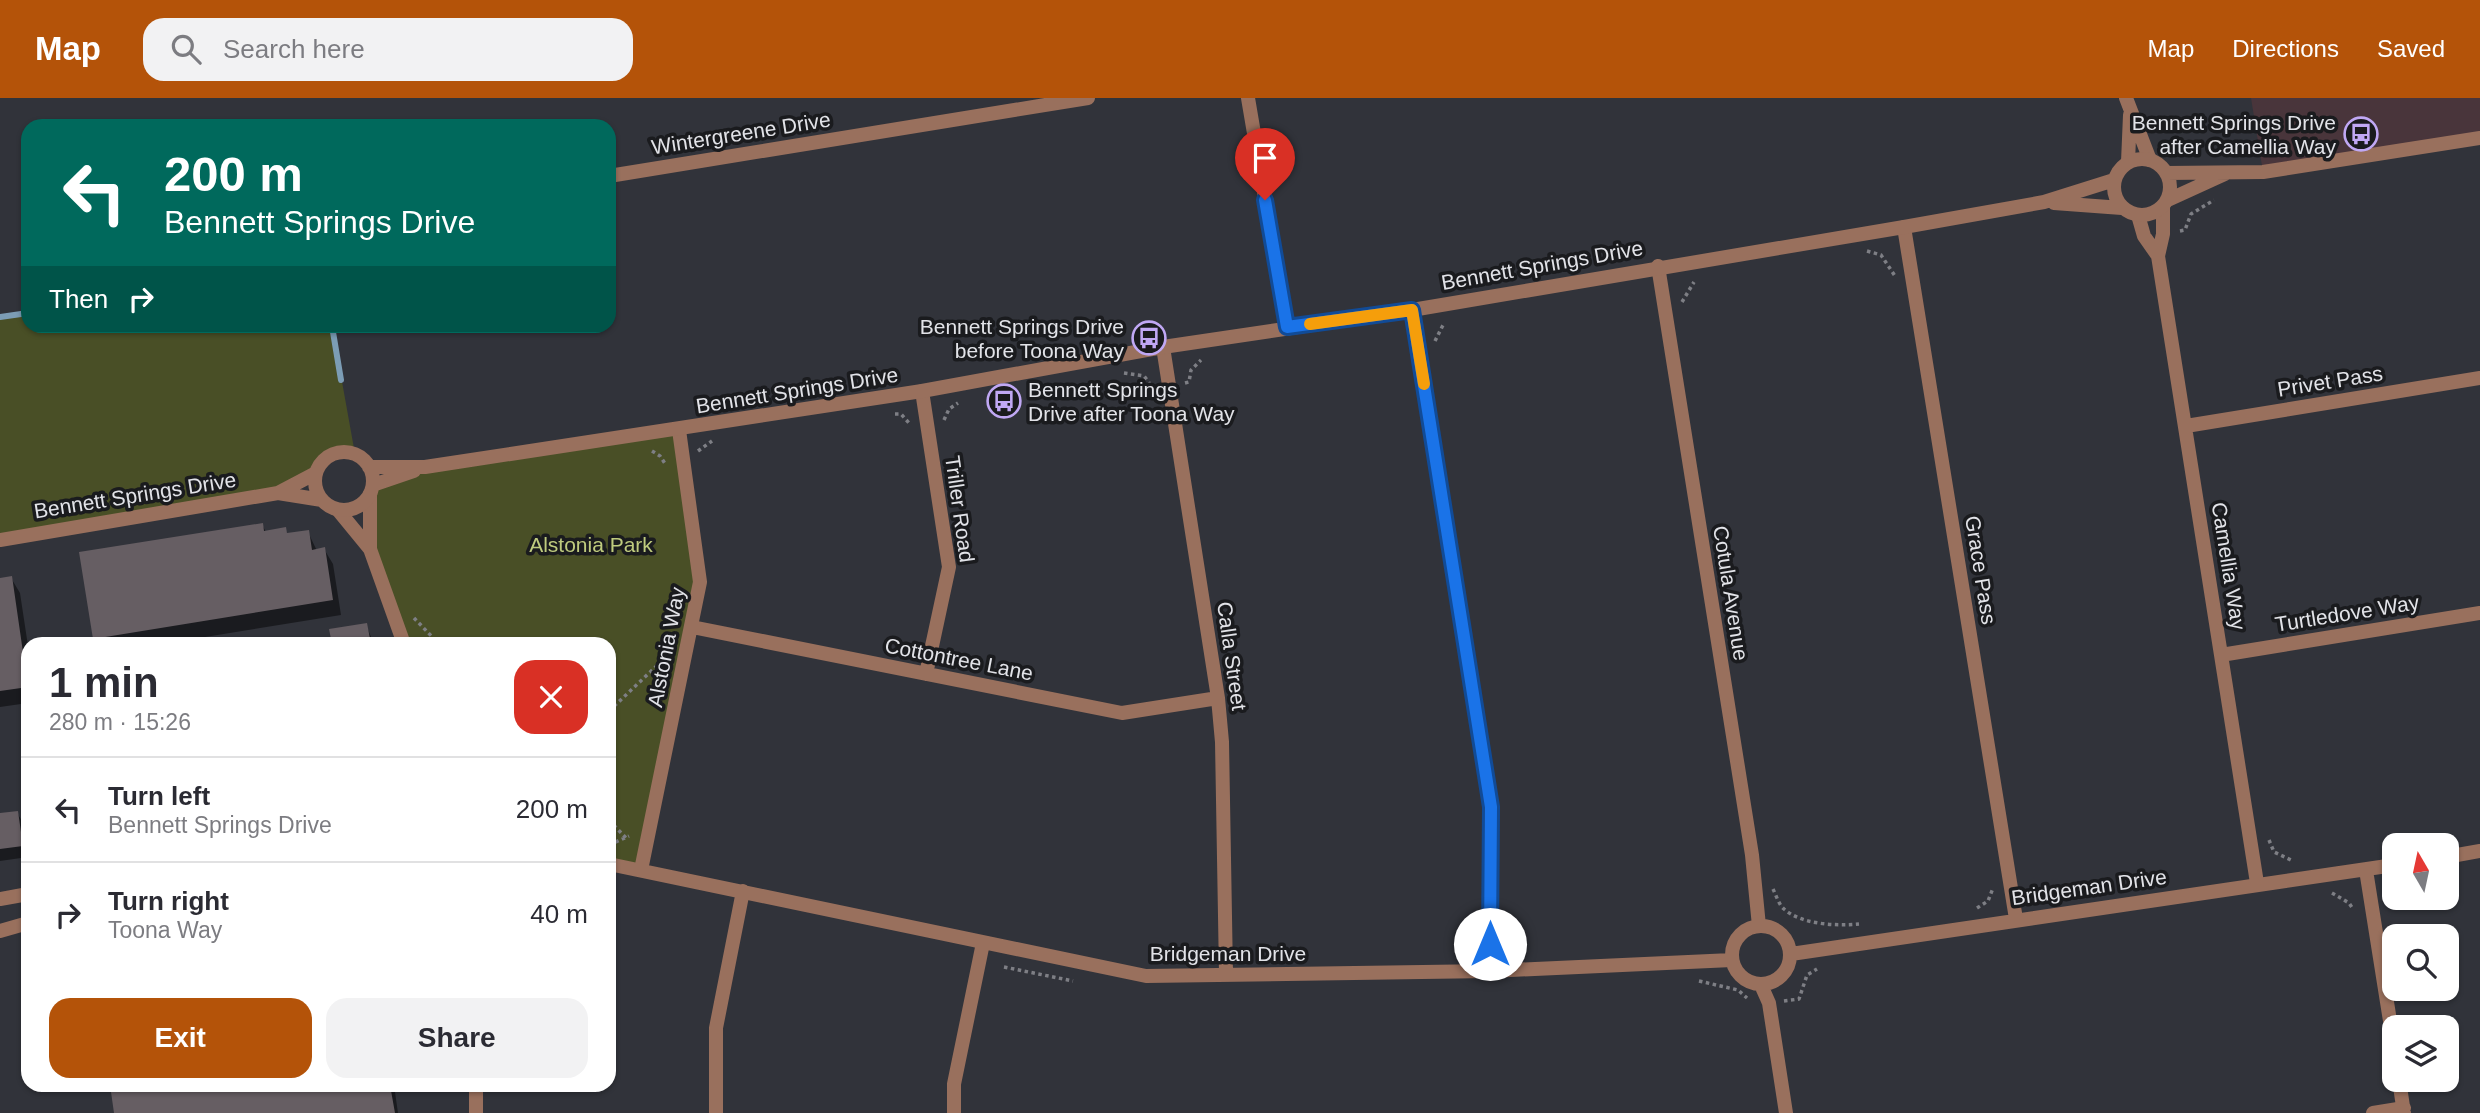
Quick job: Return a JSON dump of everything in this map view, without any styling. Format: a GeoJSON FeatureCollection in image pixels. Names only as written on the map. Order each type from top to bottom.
{"type":"FeatureCollection","features":[{"type":"Feature","properties":{"kind":"street","name":"Wintergreene Drive"},"geometry":{"type":"LineString","coordinates":[[616,175],[1088,98]]}},
{"type":"Feature","properties":{"kind":"street"},"geometry":{"type":"LineString","coordinates":[[1248,98],[1287,327]]}},
{"type":"Feature","properties":{"kind":"street"},"geometry":{"type":"LineString","coordinates":[[2128,104],[2150,160],[2167,173],[2263,172],[2480,138]]}},
{"type":"Feature","properties":{"kind":"street"},"geometry":{"type":"LineString","coordinates":[[2128,104],[2128,162],[2114,180],[2113,190],[2122,208],[2138,215],[2147,215],[2165,203],[2233,171]]}},
{"type":"Feature","properties":{"kind":"street"},"geometry":{"type":"LineString","coordinates":[[2128,162],[2150,160]]}},
{"type":"Feature","properties":{"kind":"street"},"geometry":{"type":"LineString","coordinates":[[2165,203],[2171,191],[2167,173]]}},
{"type":"Feature","properties":{"kind":"street","name":"Bennett Springs Drive"},"geometry":{"type":"LineString","coordinates":[[369,467],[425,467],[922,391],[1163,346],[1412,310],[1904,227],[2045,202],[2114,180]]}},
{"type":"Feature","properties":{"kind":"street","name":"Bennett Springs Drive"},"geometry":{"type":"LineString","coordinates":[[2045,202],[2122,208]]}},
{"type":"Feature","properties":{"kind":"street","name":"Camellia Way"},"geometry":{"type":"LineString","coordinates":[[2165,203],[2158,256],[2257,883]]}},
{"type":"Feature","properties":{"kind":"street","name":"Camellia Way"},"geometry":{"type":"LineString","coordinates":[[2138,215],[2144,236],[2158,256]]}},
{"type":"Feature","properties":{"kind":"street","name":"Grace Pass"},"geometry":{"type":"LineString","coordinates":[[1904,227],[2016,919]]}},
{"type":"Feature","properties":{"kind":"street","name":"Cotula Avenue"},"geometry":{"type":"LineString","coordinates":[[1658,267],[1750,841],[1759,926]]}},
{"type":"Feature","properties":{"kind":"street"},"geometry":{"type":"LineString","coordinates":[[1412,310],[1491,807],[1490,971]]}},
{"type":"Feature","properties":{"kind":"street","name":"Calla Street"},"geometry":{"type":"LineString","coordinates":[[1163,346],[1218,698],[1222,742],[1226,974]]}},
{"type":"Feature","properties":{"kind":"street","name":"Privet Pass"},"geometry":{"type":"LineString","coordinates":[[2186,426],[2480,378]]}},
{"type":"Feature","properties":{"kind":"street","name":"Triller Road"},"geometry":{"type":"LineString","coordinates":[[922,391],[949,568],[926,674]]}},
{"type":"Feature","properties":{"kind":"street","name":"Alstonia Way"},"geometry":{"type":"LineString","coordinates":[[641,870],[700,582],[680,430]]}},
{"type":"Feature","properties":{"kind":"street"},"geometry":{"type":"LineString","coordinates":[[370,549],[372,490],[369,467],[355,454],[336,453],[320,464],[316,473],[317,492],[321,500],[338,510],[370,549],[401,637]]}},
{"type":"Feature","properties":{"kind":"street","name":"Bennett Springs Drive"},"geometry":{"type":"LineString","coordinates":[[372,490],[425,467]]}},
{"type":"Feature","properties":{"kind":"street","name":"Bennett Springs Drive"},"geometry":{"type":"LineString","coordinates":[[0,540],[278,493],[316,473]]}},
{"type":"Feature","properties":{"kind":"street"},"geometry":{"type":"LineString","coordinates":[[338,510],[357,508],[372,490]]}},
{"type":"Feature","properties":{"kind":"street","name":"Bennett Springs Drive"},"geometry":{"type":"LineString","coordinates":[[278,493],[321,500]]}},
{"type":"Feature","properties":{"kind":"street","name":"Turtledove Way"},"geometry":{"type":"LineString","coordinates":[[2221,654],[2480,613]]}},
{"type":"Feature","properties":{"kind":"street","name":"Cottontree Lane"},"geometry":{"type":"LineString","coordinates":[[692,631],[1122,713],[1218,698]]}},
{"type":"Feature","properties":{"kind":"street"},"geometry":{"type":"LineString","coordinates":[[2459,855],[2480,851]]}},
{"type":"Feature","properties":{"kind":"street","name":"Bridgeman Drive"},"geometry":{"type":"LineString","coordinates":[[616,865],[1146,976],[1490,971],[1732,960]]}},
{"type":"Feature","properties":{"kind":"street","name":"Bridgeman Drive"},"geometry":{"type":"LineString","coordinates":[[1791,954],[2257,883],[2382,867]]}},
{"type":"Feature","properties":{"kind":"street"},"geometry":{"type":"LineString","coordinates":[[2366,870],[2389,1015]]}},
{"type":"Feature","properties":{"kind":"street"},"geometry":{"type":"LineString","coordinates":[[716,1113],[716,1028],[743,891]]}},
{"type":"Feature","properties":{"kind":"street"},"geometry":{"type":"LineString","coordinates":[[2,899],[21,895]]}},
{"type":"Feature","properties":{"kind":"street"},"geometry":{"type":"LineString","coordinates":[[2,899],[21,902]]}},
{"type":"Feature","properties":{"kind":"street"},"geometry":{"type":"LineString","coordinates":[[0,931],[21,925]]}},
{"type":"Feature","properties":{"kind":"street"},"geometry":{"type":"LineString","coordinates":[[1759,926],[1777,930],[1789,945],[1791,954],[1789,966],[1783,976],[1773,983],[1761,985],[1742,978],[1732,960],[1735,941],[1742,933],[1759,926]]}},
{"type":"Feature","properties":{"kind":"street"},"geometry":{"type":"LineString","coordinates":[[954,1113],[954,1084],[983,943]]}},
{"type":"Feature","properties":{"kind":"street"},"geometry":{"type":"LineString","coordinates":[[1761,985],[1769,1003],[1786,1113]]}},
{"type":"Feature","properties":{"kind":"street"},"geometry":{"type":"LineString","coordinates":[[476,1092],[476,1113]]}},
{"type":"Feature","properties":{"kind":"street"},"geometry":{"type":"LineString","coordinates":[[2373,1113],[2404,1111],[2401,1092]]}},
{"type":"Feature","properties":{"kind":"path"},"geometry":{"type":"LineString","coordinates":[[2163,234],[2185,230],[2191,214],[2226,194]]}},
{"type":"Feature","properties":{"kind":"path"},"geometry":{"type":"LineString","coordinates":[[1866,251],[1881,255],[1892,276],[1912,273]]}},
{"type":"Feature","properties":{"kind":"path"},"geometry":{"type":"LineString","coordinates":[[1679,308],[1692,283],[1703,279]]}},
{"type":"Feature","properties":{"kind":"path"},"geometry":{"type":"LineString","coordinates":[[646,449],[660,456],[668,476]]}},
{"type":"Feature","properties":{"kind":"path"},"geometry":{"type":"LineString","coordinates":[[418,634],[410,614],[432,637]]}},
{"type":"Feature","properties":{"kind":"path"},"geometry":{"type":"LineString","coordinates":[[616,704],[692,631]]}},
{"type":"Feature","properties":{"kind":"path"},"geometry":{"type":"LineString","coordinates":[[616,827],[626,838]]}},
{"type":"Feature","properties":{"kind":"path"},"geometry":{"type":"LineString","coordinates":[[2251,843],[2270,840],[2274,852],[2285,859],[2303,864]]}},
{"type":"Feature","properties":{"kind":"path"},"geometry":{"type":"LineString","coordinates":[[1971,912],[1988,901],[1995,883],[2010,881]]}},
{"type":"Feature","properties":{"kind":"path"},"geometry":{"type":"LineString","coordinates":[[1771,885],[1783,908],[1804,918],[1835,926],[1871,923]]}},
{"type":"Feature","properties":{"kind":"path"},"geometry":{"type":"LineString","coordinates":[[1004,967],[1083,983]]}},
{"type":"Feature","properties":{"kind":"path"},"geometry":{"type":"LineString","coordinates":[[1688,981],[1700,981],[1738,990],[1753,1004]]}},
{"type":"Feature","properties":{"kind":"shaded area"},"geometry":{"type":"Polygon","coordinates":[[[2251,98],[2480,98],[2480,138],[2263,172],[2251,98]]]}},
{"type":"Feature","properties":{"kind":"green space"},"geometry":{"type":"Polygon","coordinates":[[[21,314],[21,333],[333,333],[355,454],[339,453],[330,457],[309,477],[278,493],[0,540],[0,317],[21,314]]]}},
{"type":"Feature","properties":{"kind":"green space","name":"Alstonia Park"},"geometry":{"type":"Polygon","coordinates":[[[679,430],[700,582],[641,870],[616,865],[616,637],[401,637],[370,549],[373,485],[425,467],[679,430]]]}},
{"type":"Feature","properties":{"kind":"building"},"geometry":{"type":"Polygon","coordinates":[[[263,523],[264,531],[286,527],[287,533],[309,530],[312,550],[325,547],[333,600],[93,637],[79,552],[263,523]]]}},
{"type":"Feature","properties":{"kind":"building"},"geometry":{"type":"Polygon","coordinates":[[[12,576],[21,638],[21,688],[0,691],[0,578],[12,576]]]}},
{"type":"Feature","properties":{"kind":"building"},"geometry":{"type":"Polygon","coordinates":[[[367,623],[370,637],[331,637],[329,629],[367,623]]]}},
{"type":"Feature","properties":{"kind":"building"},"geometry":{"type":"Polygon","coordinates":[[[18,811],[21,846],[0,849],[0,813],[18,811]]]}},
{"type":"Feature","properties":{"kind":"building"},"geometry":{"type":"Polygon","coordinates":[[[111,1092],[391,1092],[395,1113],[114,1113],[111,1092]]]}},
{"type":"Feature","properties":{"kind":"waterway"},"geometry":{"type":"LineString","coordinates":[[0,317],[21,314]]}},
{"type":"Feature","properties":{"kind":"waterway"},"geometry":{"type":"LineString","coordinates":[[333,333],[341,380]]}},
{"type":"Feature","properties":{"kind":"slow traffic"},"geometry":{"type":"LineString","coordinates":[[1310,324],[1412,310],[1424,384]]}},
{"type":"Feature","properties":{"kind":"place","name":"Bennett Springs Drive after Camellia Way"},"geometry":{"type":"Point","coordinates":[2361,134]}},
{"type":"Feature","properties":{"kind":"place","name":"Bennett Springs Drive before Toona Way"},"geometry":{"type":"Point","coordinates":[1149,338]}},
{"type":"Feature","properties":{"kind":"place","name":"Bennett Springs Drive after Toona Way"},"geometry":{"type":"Point","coordinates":[1004,401]}},
{"type":"Feature","properties":{"kind":"route"},"geometry":{"type":"LineString","coordinates":[[1265,200],[1287,327],[1412,310],[1491,807],[1490,944]]}}]}
